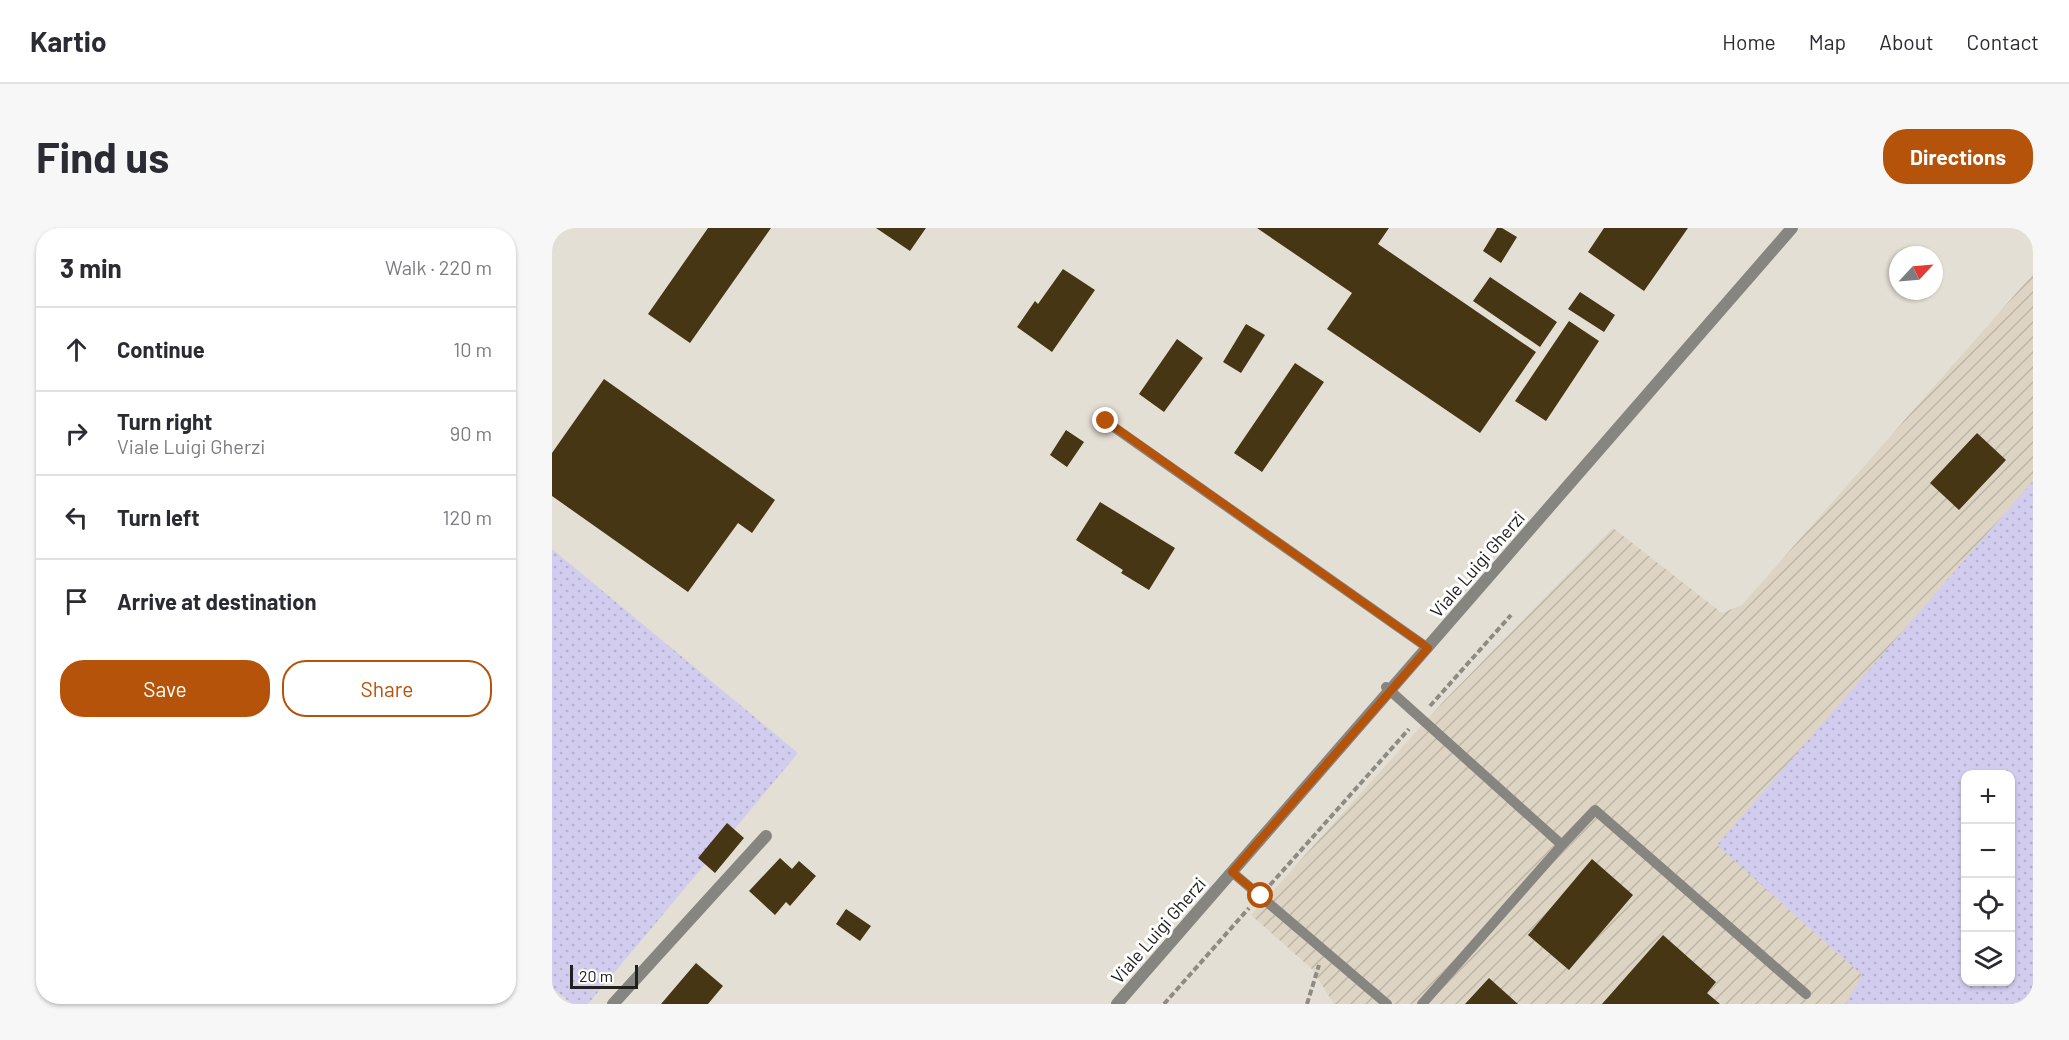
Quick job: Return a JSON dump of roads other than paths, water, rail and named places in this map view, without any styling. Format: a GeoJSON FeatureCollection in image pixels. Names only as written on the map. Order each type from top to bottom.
{"type":"FeatureCollection","features":[{"type":"Feature","properties":{"kind":"street","name":"Viale Luigi Gherzi"},"geometry":{"type":"LineString","coordinates":[[1117,1004],[1388,689],[1428,648],[1792,228]]}},
{"type":"Feature","properties":{"kind":"street"},"geometry":{"type":"LineString","coordinates":[[614,1004],[766,836]]}},
{"type":"Feature","properties":{"kind":"lane"},"geometry":{"type":"LineString","coordinates":[[1106,421],[1428,648]]}},
{"type":"Feature","properties":{"kind":"lane"},"geometry":{"type":"LineString","coordinates":[[1388,689],[1562,845]]}},
{"type":"Feature","properties":{"kind":"lane"},"geometry":{"type":"LineString","coordinates":[[1422,1004],[1595,810],[1806,993]]}},
{"type":"Feature","properties":{"kind":"lane"},"geometry":{"type":"LineString","coordinates":[[1232,872],[1387,1004]]}}]}
